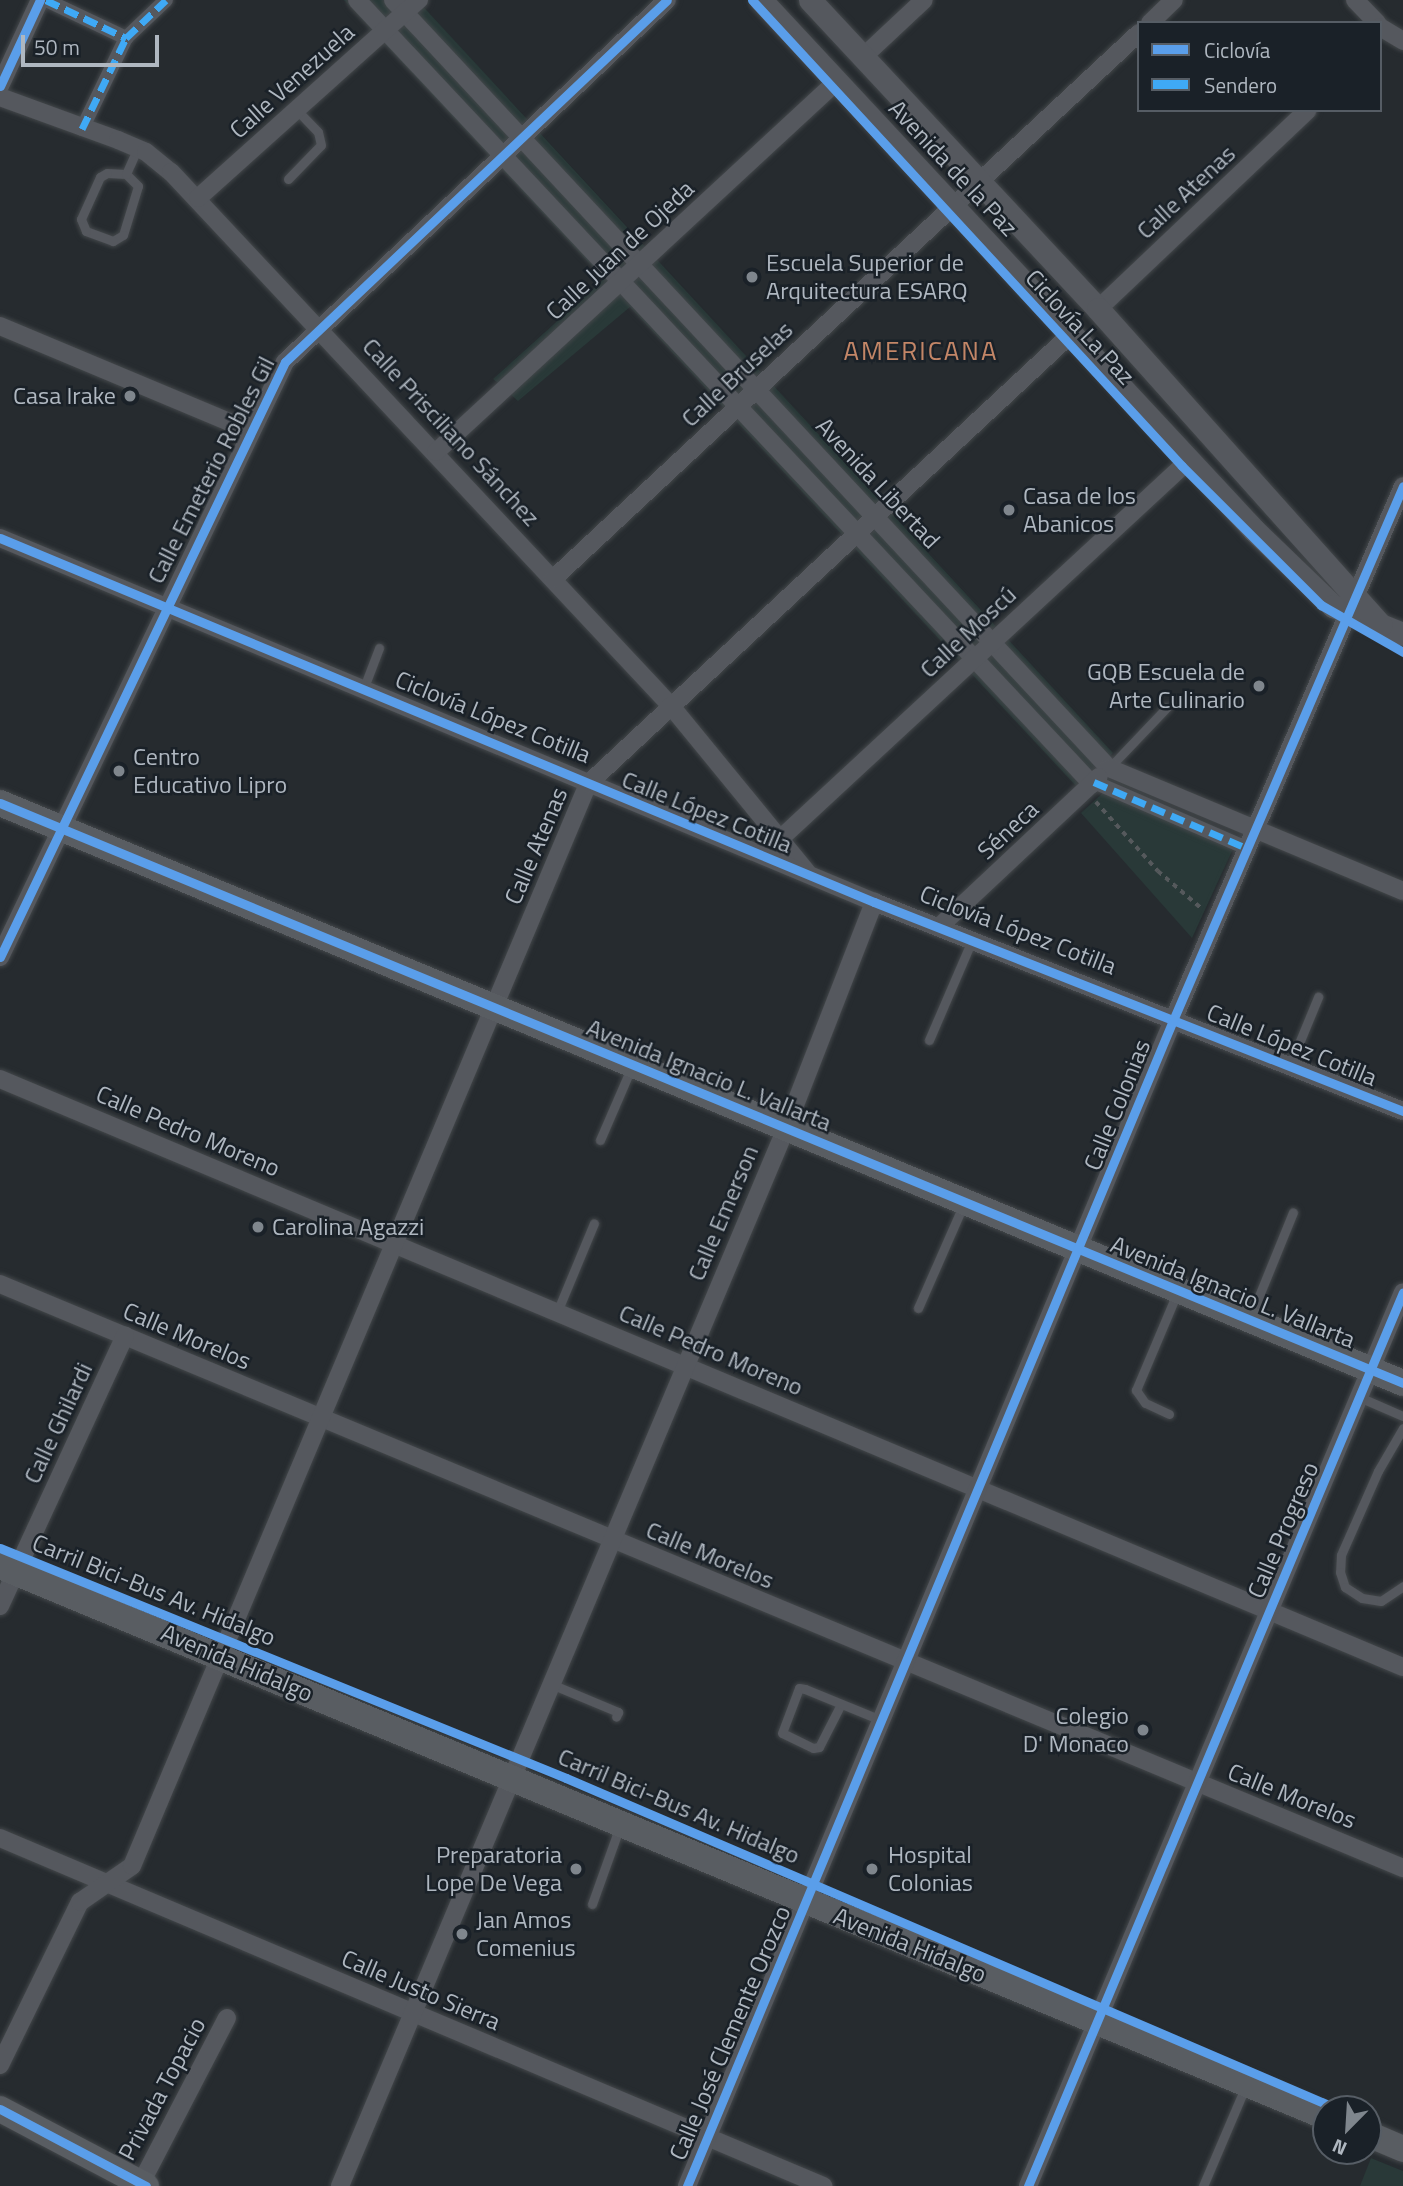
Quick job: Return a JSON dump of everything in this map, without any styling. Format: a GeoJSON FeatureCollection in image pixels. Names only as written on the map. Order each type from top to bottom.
{"type":"FeatureCollection","features":[{"type":"Feature","properties":{"kind":"main road","name":"Avenida Ignacio L. Vallarta"},"geometry":{"type":"LineString","coordinates":[[0,803],[1403,1383]]}},
{"type":"Feature","properties":{"kind":"main road","name":"Avenida Hidalgo"},"geometry":{"type":"LineString","coordinates":[[8,1569],[1312,2111]]}},
{"type":"Feature","properties":{"kind":"main road"},"geometry":{"type":"LineString","coordinates":[[0,2109],[144,2185]]}},
{"type":"Feature","properties":{"kind":"main road"},"geometry":{"type":"LineString","coordinates":[[1382,2140],[1403,2149]]}},
{"type":"Feature","properties":{"kind":"street"},"geometry":{"type":"LineString","coordinates":[[0,86],[40,0]]}},
{"type":"Feature","properties":{"kind":"street"},"geometry":{"type":"LineString","coordinates":[[46,0],[126,38]]}},
{"type":"Feature","properties":{"kind":"street"},"geometry":{"type":"LineString","coordinates":[[82,129],[126,38],[166,0]]}},
{"type":"Feature","properties":{"kind":"street","name":"Avenida Libertad"},"geometry":{"type":"LineString","coordinates":[[357,0],[1090,785]]}},
{"type":"Feature","properties":{"kind":"street","name":"Calle Venezuela"},"geometry":{"type":"LineString","coordinates":[[198,198],[385,30],[399,7],[419,0]]}},
{"type":"Feature","properties":{"kind":"street","name":"Calle Emeterio Robles Gil"},"geometry":{"type":"LineString","coordinates":[[0,957],[164,607],[249,430],[285,362],[319,326],[667,0]]}},
{"type":"Feature","properties":{"kind":"street","name":"Avenida de la Paz"},"geometry":{"type":"LineString","coordinates":[[761,0],[1254,530],[1381,625],[1403,634]]}},
{"type":"Feature","properties":{"kind":"street","name":"Avenida de la Paz"},"geometry":{"type":"LineString","coordinates":[[810,0],[1098,309],[1353,605]]}},
{"type":"Feature","properties":{"kind":"street"},"geometry":{"type":"LineString","coordinates":[[863,57],[924,0]]}},
{"type":"Feature","properties":{"kind":"street"},"geometry":{"type":"LineString","coordinates":[[1152,21],[1174,0]]}},
{"type":"Feature","properties":{"kind":"street"},"geometry":{"type":"LineString","coordinates":[[1355,0],[1374,21]]}},
{"type":"Feature","properties":{"kind":"street","name":"Avenida Libertad"},"geometry":{"type":"LineString","coordinates":[[399,7],[1109,768],[1403,891]]}},
{"type":"Feature","properties":{"kind":"street","name":"Calle Bruselas"},"geometry":{"type":"LineString","coordinates":[[553,579],[1137,35]]}},
{"type":"Feature","properties":{"kind":"street","name":"Calle Juan de Ojeda"},"geometry":{"type":"LineString","coordinates":[[436,452],[622,283],[836,82]]}},
{"type":"Feature","properties":{"kind":"street","name":"Calle Prisciliano Sánchez"},"geometry":{"type":"LineString","coordinates":[[0,97],[137,149],[198,198],[671,706],[810,876]]}},
{"type":"Feature","properties":{"kind":"street","name":"Calle Atenas"},"geometry":{"type":"LineString","coordinates":[[1098,309],[1306,112]]}},
{"type":"Feature","properties":{"kind":"street"},"geometry":{"type":"LineString","coordinates":[[0,326],[249,430]]}},
{"type":"Feature","properties":{"kind":"street","name":"Calle Atenas"},"geometry":{"type":"LineString","coordinates":[[0,2065],[80,1902],[132,1866],[588,784],[1071,334]]}},
{"type":"Feature","properties":{"kind":"street","name":"Calle Moscú"},"geometry":{"type":"LineString","coordinates":[[780,839],[1189,460]]}},
{"type":"Feature","properties":{"kind":"street","name":"Calle Colonias"},"geometry":{"type":"LineString","coordinates":[[905,1663],[1174,1018],[1403,486]]}},
{"type":"Feature","properties":{"kind":"street","name":"Calle López Cotilla"},"geometry":{"type":"LineString","coordinates":[[0,538],[810,876],[1403,1111]]}},
{"type":"Feature","properties":{"kind":"street","name":"Séneca"},"geometry":{"type":"LineString","coordinates":[[939,928],[1109,768]]}},
{"type":"Feature","properties":{"kind":"street"},"geometry":{"type":"LineString","coordinates":[[1090,785],[1249,849]]}},
{"type":"Feature","properties":{"kind":"street","name":"Calle Emerson"},"geometry":{"type":"LineString","coordinates":[[340,2186],[786,1128],[874,902]]}},
{"type":"Feature","properties":{"kind":"street","name":"Calle Pedro Moreno"},"geometry":{"type":"LineString","coordinates":[[0,1079],[1403,1667]]}},
{"type":"Feature","properties":{"kind":"street","name":"Calle Morelos"},"geometry":{"type":"LineString","coordinates":[[0,1284],[905,1663],[1403,1868]]}},
{"type":"Feature","properties":{"kind":"street","name":"Calle Progreso"},"geometry":{"type":"LineString","coordinates":[[1028,2186],[1403,1292]]}},
{"type":"Feature","properties":{"kind":"street","name":"Calle Ghilardi"},"geometry":{"type":"LineString","coordinates":[[0,1606],[8,1569],[125,1336]]}},
{"type":"Feature","properties":{"kind":"street","name":"Calle José Clemente Orozco"},"geometry":{"type":"LineString","coordinates":[[687,2186],[905,1663]]}},
{"type":"Feature","properties":{"kind":"street","name":"Calle Justo Sierra"},"geometry":{"type":"LineString","coordinates":[[0,1838],[823,2186]]}},
{"type":"Feature","properties":{"kind":"street","name":"Privada Topacio"},"geometry":{"type":"LineString","coordinates":[[144,2185],[228,2018]]}},
{"type":"Feature","properties":{"kind":"lane"},"geometry":{"type":"LineString","coordinates":[[288,179],[321,145],[318,132],[297,110]]}},
{"type":"Feature","properties":{"kind":"lane"},"geometry":{"type":"LineString","coordinates":[[126,174],[137,149]]}},
{"type":"Feature","properties":{"kind":"lane"},"geometry":{"type":"LineString","coordinates":[[126,174],[138,186],[138,193],[123,235],[113,242],[86,231],[81,219],[100,177],[126,174]]}},
{"type":"Feature","properties":{"kind":"lane"},"geometry":{"type":"LineString","coordinates":[[363,690],[380,648]]}},
{"type":"Feature","properties":{"kind":"lane"},"geometry":{"type":"LineString","coordinates":[[1109,768],[1167,707]]}},
{"type":"Feature","properties":{"kind":"lane"},"geometry":{"type":"LineString","coordinates":[[929,1040],[972,940]]}},
{"type":"Feature","properties":{"kind":"lane"},"geometry":{"type":"LineString","coordinates":[[1290,1065],[1318,997]]}},
{"type":"Feature","properties":{"kind":"lane"},"geometry":{"type":"LineString","coordinates":[[600,1140],[632,1064]]}},
{"type":"Feature","properties":{"kind":"lane"},"geometry":{"type":"LineString","coordinates":[[918,1308],[965,1202]]}},
{"type":"Feature","properties":{"kind":"lane"},"geometry":{"type":"LineString","coordinates":[[1249,1320],[1293,1212]]}},
{"type":"Feature","properties":{"kind":"lane"},"geometry":{"type":"LineString","coordinates":[[557,1312],[594,1223]]}},
{"type":"Feature","properties":{"kind":"lane"},"geometry":{"type":"LineString","coordinates":[[1169,1414],[1145,1403],[1136,1390],[1178,1290]]}},
{"type":"Feature","properties":{"kind":"lane"},"geometry":{"type":"LineString","coordinates":[[1359,1397],[1403,1416]]}},
{"type":"Feature","properties":{"kind":"lane"},"geometry":{"type":"LineString","coordinates":[[1403,1428],[1378,1471],[1341,1555],[1340,1572],[1345,1587],[1362,1598],[1381,1601],[1403,1586]]}},
{"type":"Feature","properties":{"kind":"lane"},"geometry":{"type":"LineString","coordinates":[[551,1684],[618,1712],[616,1717]]}},
{"type":"Feature","properties":{"kind":"lane"},"geometry":{"type":"LineString","coordinates":[[841,1704],[819,1747],[813,1748],[782,1733],[800,1688],[841,1704],[881,1720]]}},
{"type":"Feature","properties":{"kind":"lane"},"geometry":{"type":"LineString","coordinates":[[592,1904],[621,1824]]}},
{"type":"Feature","properties":{"kind":"lane"},"geometry":{"type":"LineString","coordinates":[[1203,2186],[1247,2083]]}},
{"type":"Feature","properties":{"kind":"path"},"geometry":{"type":"LineString","coordinates":[[1090,785],[1158,871],[1218,918]]}},
{"type":"Feature","properties":{"kind":"shaded area"},"geometry":{"type":"Polygon","coordinates":[[[344,0],[417,0],[1113,753],[1077,787],[630,307],[518,401],[493,379],[604,279],[344,0]]]}},
{"type":"Feature","properties":{"kind":"shaded area"},"geometry":{"type":"Polygon","coordinates":[[[1105,791],[1238,838],[1192,938],[1081,813],[1105,791]]]}},
{"type":"Feature","properties":{"kind":"shaded area"},"geometry":{"type":"Polygon","coordinates":[[[1382,2162],[1403,2171],[1403,2186],[1360,2186],[1368,2165],[1382,2165],[1382,2162]]]}},
{"type":"Feature","properties":{"kind":"marked path"},"geometry":{"type":"LineString","coordinates":[[46,0],[126,38]]}},
{"type":"Feature","properties":{"kind":"marked path"},"geometry":{"type":"LineString","coordinates":[[82,129],[126,38],[166,0]]}},
{"type":"Feature","properties":{"kind":"marked path"},"geometry":{"type":"LineString","coordinates":[[1094,782],[1249,849]]}},
{"type":"Feature","properties":{"kind":"cycle path"},"geometry":{"type":"LineString","coordinates":[[0,86],[40,0]]}},
{"type":"Feature","properties":{"kind":"cycle path"},"geometry":{"type":"LineString","coordinates":[[0,957],[285,362],[667,0]]}},
{"type":"Feature","properties":{"kind":"cycle path","name":"Ciclovía La Paz"},"geometry":{"type":"LineString","coordinates":[[752,0],[1182,466],[1321,605],[1403,652]]}},
{"type":"Feature","properties":{"kind":"cycle path"},"geometry":{"type":"LineString","coordinates":[[687,2186],[1174,1018],[1403,486]]}},
{"type":"Feature","properties":{"kind":"cycle path","name":"Ciclovía López Cotilla"},"geometry":{"type":"LineString","coordinates":[[0,538],[874,902],[1403,1111]]}},
{"type":"Feature","properties":{"kind":"cycle path"},"geometry":{"type":"LineString","coordinates":[[0,803],[1403,1383]]}},
{"type":"Feature","properties":{"kind":"cycle path"},"geometry":{"type":"LineString","coordinates":[[1028,2186],[1403,1292]]}},
{"type":"Feature","properties":{"kind":"cycle path","name":"Carril Bici-Bus Av. Hidalgo"},"geometry":{"type":"LineString","coordinates":[[0,1548],[566,1778],[1312,2098]]}},
{"type":"Feature","properties":{"kind":"cycle path"},"geometry":{"type":"LineString","coordinates":[[0,2109],[146,2186]]}},
{"type":"Feature","properties":{"kind":"place","name":"Escuela Superior de Arquitectura ESARQ"},"geometry":{"type":"Point","coordinates":[752,277]}},
{"type":"Feature","properties":{"kind":"place","name":"Casa Irake"},"geometry":{"type":"Point","coordinates":[130,396]}},
{"type":"Feature","properties":{"kind":"place","name":"Casa de los Abanicos"},"geometry":{"type":"Point","coordinates":[1009,510]}},
{"type":"Feature","properties":{"kind":"place","name":"GQB Escuela de Arte Culinario"},"geometry":{"type":"Point","coordinates":[1259,686]}},
{"type":"Feature","properties":{"kind":"place","name":"Centro Educativo Lipro"},"geometry":{"type":"Point","coordinates":[119,771]}},
{"type":"Feature","properties":{"kind":"place","name":"Carolina Agazzi"},"geometry":{"type":"Point","coordinates":[258,1227]}},
{"type":"Feature","properties":{"kind":"place","name":"Colegio D' Monaco"},"geometry":{"type":"Point","coordinates":[1143,1730]}},
{"type":"Feature","properties":{"kind":"place","name":"Preparatoria Lope De Vega"},"geometry":{"type":"Point","coordinates":[576,1869]}},
{"type":"Feature","properties":{"kind":"place","name":"Hospital Colonias"},"geometry":{"type":"Point","coordinates":[872,1869]}},
{"type":"Feature","properties":{"kind":"place","name":"Jan Amos Comenius"},"geometry":{"type":"Point","coordinates":[462,1934]}},
{"type":"Feature","properties":{"kind":"district","name":"AMERICANA"},"geometry":{"type":"Point","coordinates":[921,351]}}]}
